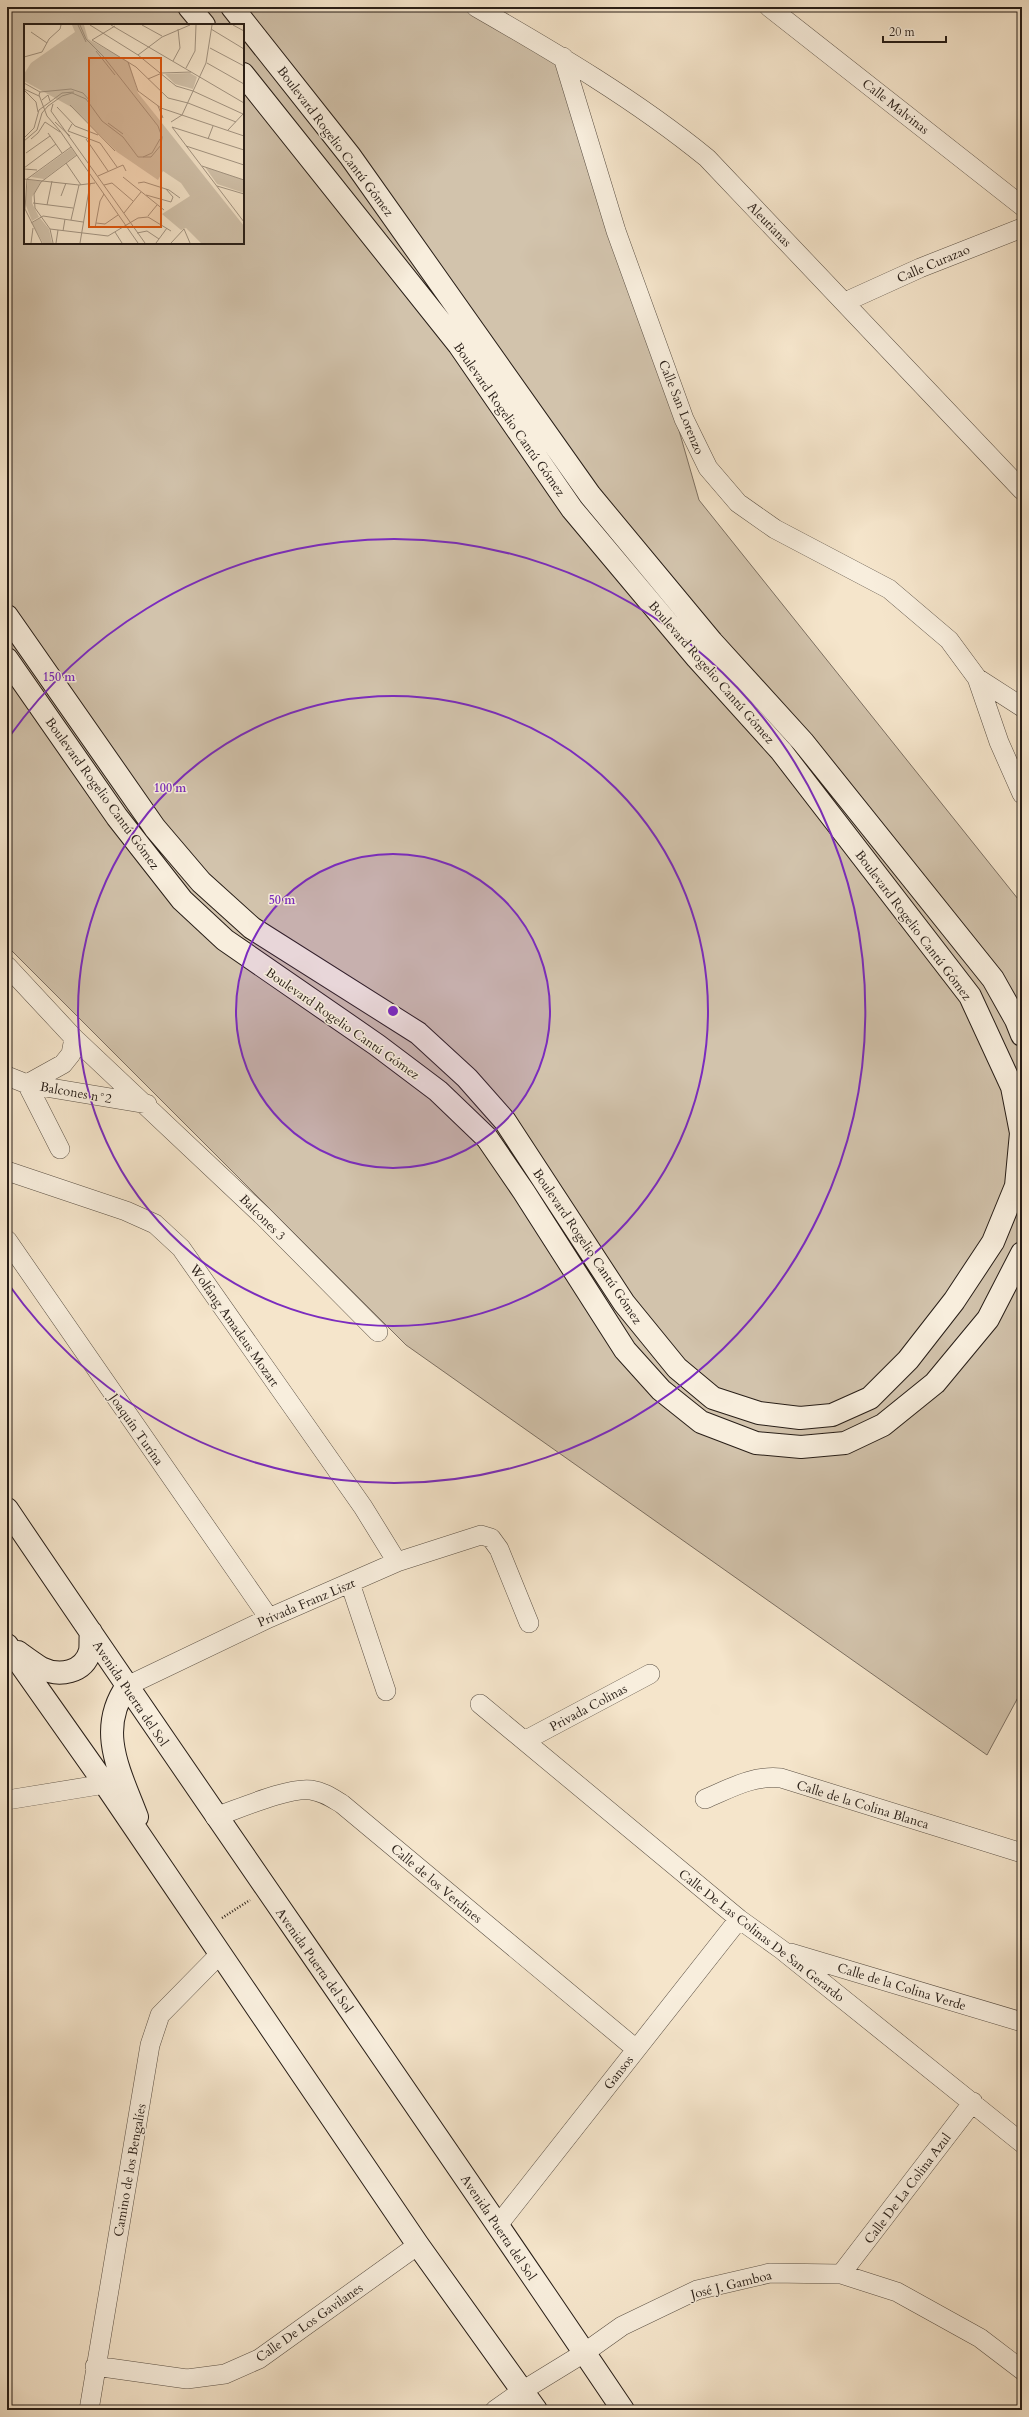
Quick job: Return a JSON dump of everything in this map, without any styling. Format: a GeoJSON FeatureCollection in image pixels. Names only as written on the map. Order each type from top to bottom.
{"type":"FeatureCollection","features":[{"type":"Feature","properties":{"kind":"main road"},"geometry":{"type":"LineString","coordinates":[[189,7],[203,24]]}},
{"type":"Feature","properties":{"kind":"main road","name":"Boulevard Rogelio Cantú Gómez"},"geometry":{"type":"LineString","coordinates":[[232,7],[350,156],[590,495],[712,642],[803,742],[988,973],[1016,1020],[1022,1035]]}},
{"type":"Feature","properties":{"kind":"main road","name":"Boulevard Rogelio Cantú Gómez"},"geometry":{"type":"LineString","coordinates":[[7,616],[155,828],[201,882],[252,928],[418,1034],[467,1078],[505,1121],[624,1303],[677,1368],[714,1398],[759,1413],[800,1418],[832,1415],[870,1398],[908,1360],[954,1301],[993,1242],[1016,1186],[1021,1133],[1012,1087],[970,996],[781,751],[697,658],[572,509],[459,345],[244,75]]}},
{"type":"Feature","properties":{"kind":"main road","name":"Boulevard Rogelio Cantú Gómez"},"geometry":{"type":"LineString","coordinates":[[7,659],[117,817],[182,900],[225,940],[377,1045],[438,1091],[487,1138],[524,1192],[625,1350],[661,1390],[701,1422],[756,1443],[801,1447],[845,1443],[883,1425],[935,1383],[988,1319],[1022,1253]]}},
{"type":"Feature","properties":{"kind":"main road","name":"Avenida Puerta del Sol"},"geometry":{"type":"LineString","coordinates":[[7,1509],[15,1530],[91,1632],[215,1817],[498,2225],[623,2410]]}},
{"type":"Feature","properties":{"kind":"main road"},"geometry":{"type":"LineString","coordinates":[[7,1645],[42,1668],[58,1673],[74,1671],[84,1663],[90,1651],[91,1632]]}},
{"type":"Feature","properties":{"kind":"main road"},"geometry":{"type":"LineString","coordinates":[[7,1645],[105,1784],[418,2245],[536,2410]]}},
{"type":"Feature","properties":{"kind":"main road"},"geometry":{"type":"LineString","coordinates":[[127,1686],[115,1708],[111,1735],[116,1759],[152,1855]]}},
{"type":"Feature","properties":{"kind":"street","name":"Aleutianas"},"geometry":{"type":"LineString","coordinates":[[476,7],[563,57],[670,128],[707,158],[1022,490]]}},
{"type":"Feature","properties":{"kind":"street","name":"Calle Malvinas"},"geometry":{"type":"LineString","coordinates":[[769,7],[1022,206]]}},
{"type":"Feature","properties":{"kind":"street","name":"Calle San Lorenzo"},"geometry":{"type":"LineString","coordinates":[[563,57],[616,231],[684,419],[708,468],[738,503],[775,529],[889,588],[949,640],[977,678],[1022,707]]}},
{"type":"Feature","properties":{"kind":"street","name":"Calle Curazao"},"geometry":{"type":"LineString","coordinates":[[845,302],[920,268],[1022,228]]}},
{"type":"Feature","properties":{"kind":"street"},"geometry":{"type":"LineString","coordinates":[[977,678],[999,742],[1022,794]]}},
{"type":"Feature","properties":{"kind":"street","name":"Balcones 3"},"geometry":{"type":"LineString","coordinates":[[7,966],[74,1038],[147,1104],[264,1217],[378,1332]]}},
{"type":"Feature","properties":{"kind":"street"},"geometry":{"type":"LineString","coordinates":[[60,1149],[27,1084],[63,1064],[71,1054],[74,1038]]}},
{"type":"Feature","properties":{"kind":"street","name":"Balcones n°2"},"geometry":{"type":"LineString","coordinates":[[7,1076],[27,1084],[147,1104]]}},
{"type":"Feature","properties":{"kind":"street","name":"Wolfang Amadeus Mozart"},"geometry":{"type":"LineString","coordinates":[[7,1171],[126,1211],[155,1224],[181,1248],[363,1507],[397,1562]]}},
{"type":"Feature","properties":{"kind":"street","name":"Joaquín Turína"},"geometry":{"type":"LineString","coordinates":[[7,1240],[269,1618]]}},
{"type":"Feature","properties":{"kind":"street","name":"Privada Franz Liszt"},"geometry":{"type":"LineString","coordinates":[[127,1686],[269,1618],[397,1562],[481,1535],[491,1538],[499,1549],[529,1623]]}},
{"type":"Feature","properties":{"kind":"street"},"geometry":{"type":"LineString","coordinates":[[350,1583],[386,1691]]}},
{"type":"Feature","properties":{"kind":"street","name":"Privada Colinas"},"geometry":{"type":"LineString","coordinates":[[526,1740],[650,1674]]}},
{"type":"Feature","properties":{"kind":"street","name":"Calle De Las Colinas De San Gerardo"},"geometry":{"type":"LineString","coordinates":[[480,1704],[526,1740],[739,1919],[782,1950],[973,2102],[1022,2143]]}},
{"type":"Feature","properties":{"kind":"street","name":"Calle de la Colina Blanca"},"geometry":{"type":"LineString","coordinates":[[705,1799],[750,1780],[766,1776],[781,1778],[1022,1853]]}},
{"type":"Feature","properties":{"kind":"street"},"geometry":{"type":"LineString","coordinates":[[7,1803],[105,1784]]}},
{"type":"Feature","properties":{"kind":"street","name":"Calle de los Verdines"},"geometry":{"type":"LineString","coordinates":[[215,1817],[285,1794],[310,1790],[326,1794],[342,1804],[636,2049]]}},
{"type":"Feature","properties":{"kind":"street","name":"Gansos"},"geometry":{"type":"LineString","coordinates":[[498,2225],[739,1919]]}},
{"type":"Feature","properties":{"kind":"street","name":"Calle de la Colina Verde"},"geometry":{"type":"LineString","coordinates":[[782,1950],[1022,2022]]}},
{"type":"Feature","properties":{"kind":"street","name":"Camino de los Bengalíes"},"geometry":{"type":"LineString","coordinates":[[89,2410],[95,2366],[150,2045],[160,2015],[220,1954]]}},
{"type":"Feature","properties":{"kind":"street","name":"Calle De La Colina Azul"},"geometry":{"type":"LineString","coordinates":[[841,2274],[973,2102]]}},
{"type":"Feature","properties":{"kind":"street","name":"Calle De Los Gavilanes"},"geometry":{"type":"LineString","coordinates":[[95,2366],[187,2379],[225,2374],[259,2359],[418,2245]]}},
{"type":"Feature","properties":{"kind":"street","name":"José J. Gamboa"},"geometry":{"type":"LineString","coordinates":[[495,2410],[522,2390],[584,2353],[622,2326],[697,2290],[770,2273],[841,2274],[897,2292],[980,2338],[1022,2370]]}},
{"type":"Feature","properties":{"kind":"path"},"geometry":{"type":"LineString","coordinates":[[203,1930],[266,1889]]}},
{"type":"Feature","properties":{"kind":"shaded area"},"geometry":{"type":"Polygon","coordinates":[[[7,7],[476,7],[573,62],[699,500],[1022,904],[1022,1690],[987,1755],[406,1345],[7,946],[7,7]]]}}]}
